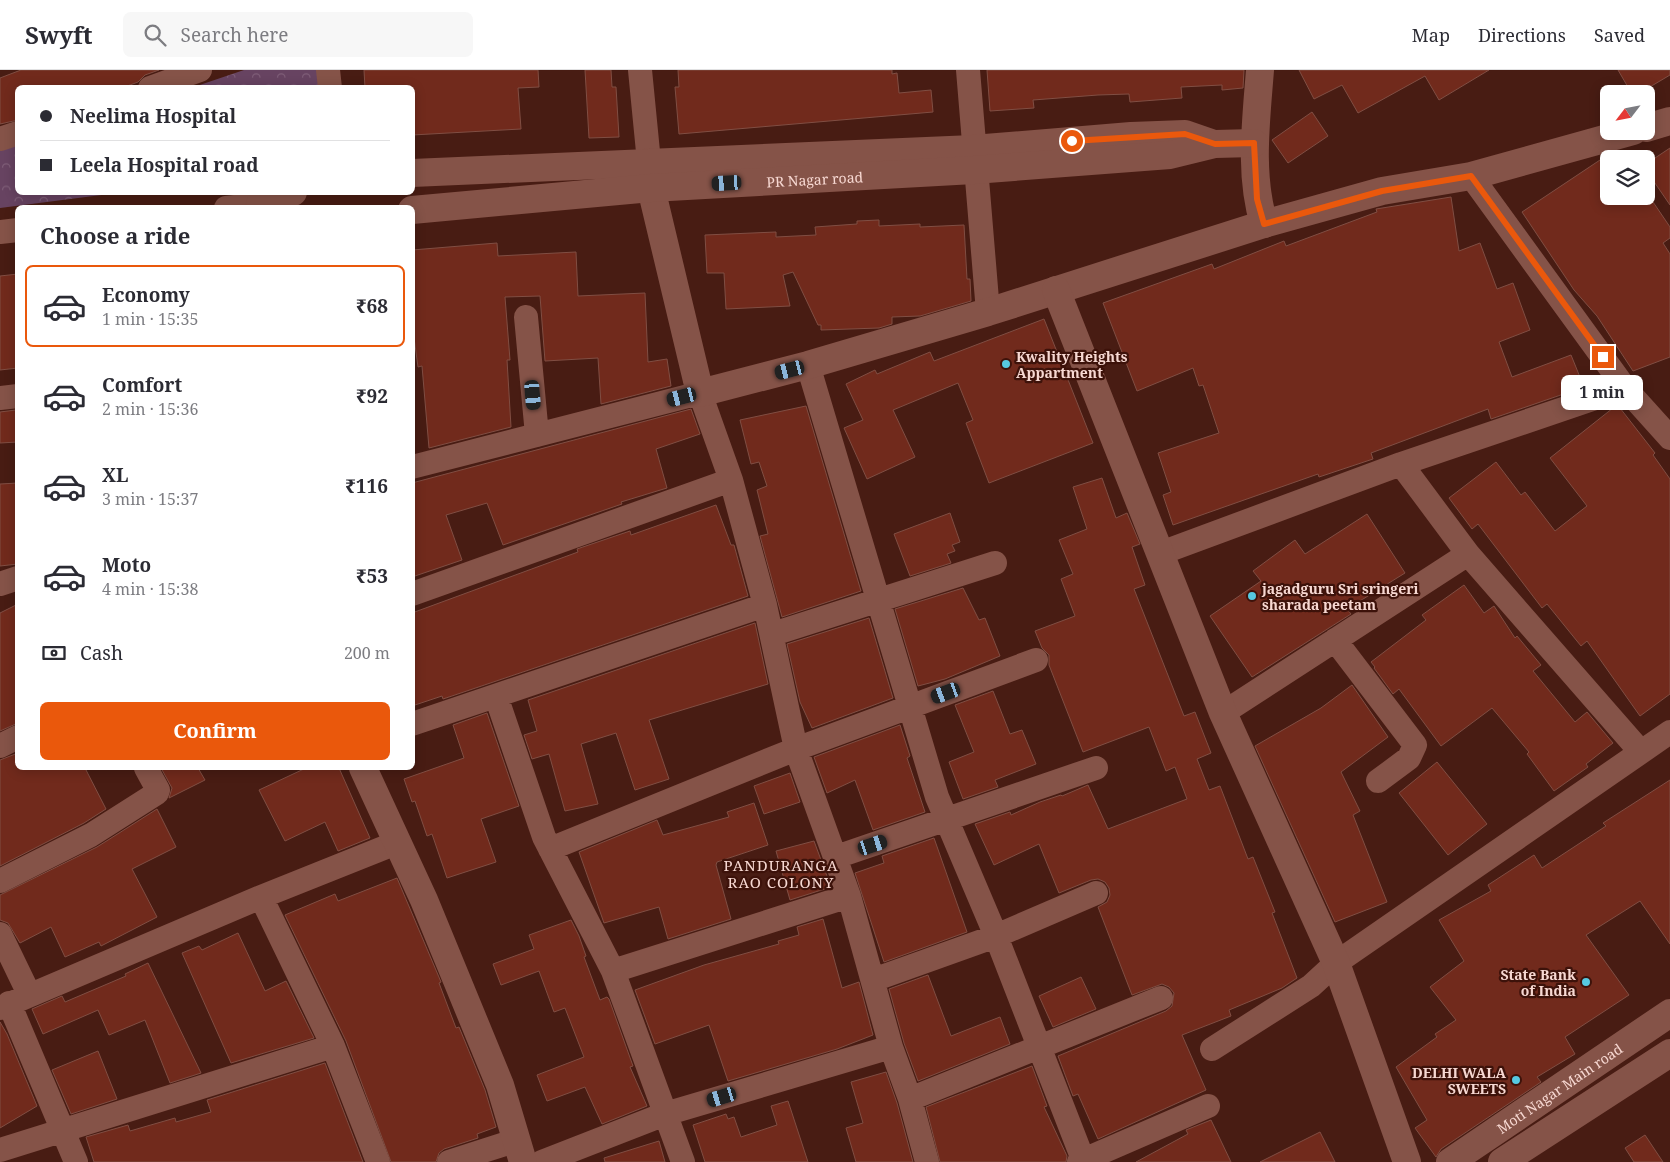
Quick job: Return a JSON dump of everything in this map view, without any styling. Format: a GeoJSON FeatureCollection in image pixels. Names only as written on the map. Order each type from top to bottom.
{"type":"FeatureCollection","features":[{"type":"Feature","properties":{"kind":"street"},"geometry":{"type":"LineString","coordinates":[[158,85],[200,70]]}},
{"type":"Feature","properties":{"kind":"street"},"geometry":{"type":"LineString","coordinates":[[328,70],[330,85]]}},
{"type":"Feature","properties":{"kind":"street"},"geometry":{"type":"LineString","coordinates":[[640,70],[650,175],[700,392],[731,480],[773,634],[796,749],[849,896],[891,1047],[910,1100],[927,1162]]}},
{"type":"Feature","properties":{"kind":"street"},"geometry":{"type":"LineString","coordinates":[[968,70],[988,312]]}},
{"type":"Feature","properties":{"kind":"street"},"geometry":{"type":"LineString","coordinates":[[1260,70],[1254,143],[1257,199],[1264,224]]}},
{"type":"Feature","properties":{"kind":"street"},"geometry":{"type":"LineString","coordinates":[[1655,125],[1670,121]]}},
{"type":"Feature","properties":{"kind":"street"},"geometry":{"type":"LineString","coordinates":[[0,140],[15,134]]}},
{"type":"Feature","properties":{"kind":"street"},"geometry":{"type":"LineString","coordinates":[[415,466],[808,365],[988,312],[1264,224],[1382,191],[1471,176],[1601,140]]}},
{"type":"Feature","properties":{"kind":"street","name":"PR Nagar road"},"geometry":{"type":"LineString","coordinates":[[415,173],[650,175],[974,159],[1170,155],[1215,144],[1254,143]]}},
{"type":"Feature","properties":{"kind":"street","name":"PR Nagar road"},"geometry":{"type":"LineString","coordinates":[[415,210],[650,175]]}},
{"type":"Feature","properties":{"kind":"street"},"geometry":{"type":"LineString","coordinates":[[1471,176],[1625,388],[1670,438]]}},
{"type":"Feature","properties":{"kind":"street"},"geometry":{"type":"LineString","coordinates":[[271,205],[288,195]]}},
{"type":"Feature","properties":{"kind":"street"},"geometry":{"type":"LineString","coordinates":[[0,232],[15,230]]}},
{"type":"Feature","properties":{"kind":"street"},"geometry":{"type":"LineString","coordinates":[[1056,290],[1223,713],[1336,963],[1408,1162]]}},
{"type":"Feature","properties":{"kind":"street"},"geometry":{"type":"LineString","coordinates":[[526,317],[537,435]]}},
{"type":"Feature","properties":{"kind":"street"},"geometry":{"type":"LineString","coordinates":[[808,365],[937,797],[996,936],[1082,1161],[1208,1106]]}},
{"type":"Feature","properties":{"kind":"street"},"geometry":{"type":"LineString","coordinates":[[1161,553],[1401,464],[1625,388]]}},
{"type":"Feature","properties":{"kind":"street"},"geometry":{"type":"LineString","coordinates":[[0,398],[15,396]]}},
{"type":"Feature","properties":{"kind":"street"},"geometry":{"type":"LineString","coordinates":[[1401,464],[1468,554],[1640,751]]}},
{"type":"Feature","properties":{"kind":"street"},"geometry":{"type":"LineString","coordinates":[[415,593],[731,480]]}},
{"type":"Feature","properties":{"kind":"street"},"geometry":{"type":"LineString","coordinates":[[1223,713],[1468,554]]}},
{"type":"Feature","properties":{"kind":"street"},"geometry":{"type":"LineString","coordinates":[[773,634],[995,563]]}},
{"type":"Feature","properties":{"kind":"street"},"geometry":{"type":"LineString","coordinates":[[0,584],[15,579]]}},
{"type":"Feature","properties":{"kind":"street"},"geometry":{"type":"LineString","coordinates":[[415,723],[765,605]]}},
{"type":"Feature","properties":{"kind":"street"},"geometry":{"type":"LineString","coordinates":[[1336,640],[1415,745],[1409,758],[1378,782]]}},
{"type":"Feature","properties":{"kind":"street"},"geometry":{"type":"LineString","coordinates":[[550,849],[796,749],[1036,660]]}},
{"type":"Feature","properties":{"kind":"street"},"geometry":{"type":"LineString","coordinates":[[496,696],[550,849],[613,971],[683,1162]]}},
{"type":"Feature","properties":{"kind":"street"},"geometry":{"type":"LineString","coordinates":[[1212,1048],[1311,986],[1336,963],[1670,732]]}},
{"type":"Feature","properties":{"kind":"street"},"geometry":{"type":"LineString","coordinates":[[0,746],[15,738]]}},
{"type":"Feature","properties":{"kind":"street"},"geometry":{"type":"LineString","coordinates":[[836,857],[947,821],[1096,768]]}},
{"type":"Feature","properties":{"kind":"street"},"geometry":{"type":"LineString","coordinates":[[0,881],[91,835],[157,793],[158,790],[147,770]]}},
{"type":"Feature","properties":{"kind":"street"},"geometry":{"type":"LineString","coordinates":[[364,770],[424,900],[497,1076],[520,1151],[449,1162]]}},
{"type":"Feature","properties":{"kind":"street"},"geometry":{"type":"LineString","coordinates":[[13,1002],[261,897],[396,843]]}},
{"type":"Feature","properties":{"kind":"street"},"geometry":{"type":"LineString","coordinates":[[873,980],[996,936],[1096,893]]}},
{"type":"Feature","properties":{"kind":"street"},"geometry":{"type":"LineString","coordinates":[[613,971],[849,896]]}},
{"type":"Feature","properties":{"kind":"street"},"geometry":{"type":"LineString","coordinates":[[261,897],[333,1046],[378,1162]]}},
{"type":"Feature","properties":{"kind":"street"},"geometry":{"type":"LineString","coordinates":[[0,934],[13,1002],[76,1162]]}},
{"type":"Feature","properties":{"kind":"street"},"geometry":{"type":"LineString","coordinates":[[910,1100],[1161,998]]}},
{"type":"Feature","properties":{"kind":"street","name":"Moti Nagar Main road"},"geometry":{"type":"LineString","coordinates":[[1450,1162],[1670,1013]]}},
{"type":"Feature","properties":{"kind":"street"},"geometry":{"type":"LineString","coordinates":[[1502,1162],[1668,1058],[1646,1029]]}},
{"type":"Feature","properties":{"kind":"street"},"geometry":{"type":"LineString","coordinates":[[0,1150],[333,1046]]}},
{"type":"Feature","properties":{"kind":"street"},"geometry":{"type":"LineString","coordinates":[[542,1162],[665,1114],[891,1047]]}},
{"type":"Feature","properties":{"kind":"green space"},"geometry":{"type":"Polygon","coordinates":[[[244,70],[317,70],[319,85],[200,85],[244,70]]]}},
{"type":"Feature","properties":{"kind":"green space"},"geometry":{"type":"Polygon","coordinates":[[[15,146],[15,195],[101,195],[0,208],[0,151],[15,146]]]}},
{"type":"Feature","properties":{"kind":"building"},"geometry":{"type":"Polygon","coordinates":[[[21,70],[159,70],[145,75],[138,82],[130,85],[15,85],[15,121],[0,124],[0,78],[21,70]]]}},
{"type":"Feature","properties":{"kind":"building"},"geometry":{"type":"Polygon","coordinates":[[[364,70],[538,70],[539,87],[518,88],[521,129],[415,135],[415,85],[365,85],[364,70]]]}},
{"type":"Feature","properties":{"kind":"building"},"geometry":{"type":"Polygon","coordinates":[[[585,70],[611,70],[612,87],[616,87],[619,137],[589,138],[585,70]]]}},
{"type":"Feature","properties":{"kind":"building"},"geometry":{"type":"Polygon","coordinates":[[[678,70],[892,70],[892,74],[897,73],[899,93],[931,90],[933,112],[679,134],[675,87],[679,87],[678,70]]]}},
{"type":"Feature","properties":{"kind":"building"},"geometry":{"type":"Polygon","coordinates":[[[987,70],[1244,70],[1243,88],[1222,90],[1222,85],[1181,87],[1182,98],[1130,102],[1129,94],[1098,95],[1033,100],[1034,108],[990,111],[987,70]]]}},
{"type":"Feature","properties":{"kind":"building"},"geometry":{"type":"Polygon","coordinates":[[[1299,70],[1489,70],[1439,100],[1425,76],[1358,113],[1342,85],[1314,99],[1299,70]]]}},
{"type":"Feature","properties":{"kind":"building"},"geometry":{"type":"Polygon","coordinates":[[[1618,70],[1670,70],[1670,75],[1653,85],[1627,85],[1618,70]]]}},
{"type":"Feature","properties":{"kind":"building"},"geometry":{"type":"Polygon","coordinates":[[[1312,112],[1328,136],[1288,163],[1272,140],[1312,112]]]}},
{"type":"Feature","properties":{"kind":"building"},"geometry":{"type":"Polygon","coordinates":[[[1670,148],[1670,205],[1655,183],[1655,158],[1670,148]]]}},
{"type":"Feature","properties":{"kind":"building"},"geometry":{"type":"Polygon","coordinates":[[[1600,160],[1600,205],[1655,205],[1670,227],[1670,238],[1663,243],[1670,254],[1670,357],[1633,371],[1597,316],[1574,290],[1522,212],[1600,160]]]}},
{"type":"Feature","properties":{"kind":"building"},"geometry":{"type":"Polygon","coordinates":[[[1451,197],[1459,251],[1480,243],[1497,289],[1513,283],[1530,330],[1499,342],[1512,377],[1571,355],[1584,387],[1491,419],[1488,409],[1371,453],[1373,459],[1319,477],[1318,474],[1173,525],[1163,495],[1171,492],[1158,453],[1219,433],[1203,385],[1199,386],[1193,368],[1137,391],[1103,303],[1212,264],[1214,269],[1284,241],[1286,246],[1377,212],[1376,209],[1451,197]]]}},
{"type":"Feature","properties":{"kind":"building"},"geometry":{"type":"Polygon","coordinates":[[[879,220],[879,226],[920,224],[920,227],[964,225],[967,279],[970,279],[971,301],[920,316],[892,317],[892,324],[879,328],[821,330],[821,325],[818,325],[793,272],[783,275],[790,306],[726,309],[724,273],[707,273],[705,235],[776,232],[776,237],[816,235],[815,227],[857,224],[857,221],[879,220]]]}},
{"type":"Feature","properties":{"kind":"building"},"geometry":{"type":"Polygon","coordinates":[[[497,243],[498,256],[576,252],[578,296],[645,293],[648,362],[667,359],[671,386],[601,404],[598,358],[545,361],[540,296],[505,297],[510,360],[507,360],[511,427],[429,448],[422,366],[418,367],[415,345],[415,250],[497,243]]]}},
{"type":"Feature","properties":{"kind":"building"},"geometry":{"type":"Polygon","coordinates":[[[15,274],[15,368],[0,370],[0,276],[15,274]]]}},
{"type":"Feature","properties":{"kind":"building"},"geometry":{"type":"Polygon","coordinates":[[[1044,319],[1093,443],[989,483],[966,423],[973,420],[958,383],[893,410],[915,457],[867,479],[844,428],[863,420],[846,384],[875,370],[877,374],[930,352],[934,361],[1044,319]]]}},
{"type":"Feature","properties":{"kind":"building"},"geometry":{"type":"Polygon","coordinates":[[[806,406],[861,591],[782,617],[760,536],[768,534],[757,490],[767,486],[759,462],[751,464],[740,420],[806,406]]]}},
{"type":"Feature","properties":{"kind":"building"},"geometry":{"type":"Polygon","coordinates":[[[1613,408],[1620,408],[1655,453],[1653,455],[1670,479],[1670,694],[1640,716],[1587,641],[1581,646],[1547,604],[1542,608],[1478,524],[1472,529],[1449,498],[1496,462],[1521,495],[1525,492],[1555,531],[1587,506],[1550,458],[1613,408]]]}},
{"type":"Feature","properties":{"kind":"building"},"geometry":{"type":"Polygon","coordinates":[[[691,409],[700,434],[656,449],[667,488],[621,502],[622,504],[503,545],[487,503],[446,515],[462,560],[415,576],[415,482],[691,409]]]}},
{"type":"Feature","properties":{"kind":"building"},"geometry":{"type":"Polygon","coordinates":[[[15,410],[15,442],[0,443],[0,412],[15,410]]]}},
{"type":"Feature","properties":{"kind":"building"},"geometry":{"type":"Polygon","coordinates":[[[1102,478],[1116,518],[1127,513],[1140,544],[1132,547],[1145,585],[1134,589],[1184,716],[1195,712],[1211,753],[1197,759],[1209,790],[1220,786],[1248,859],[1253,857],[1275,912],[1272,913],[1297,978],[1282,988],[1229,1010],[1231,1016],[1182,1035],[1206,1090],[1098,1139],[1078,1094],[1073,1096],[1058,1056],[1166,1011],[1172,1006],[1174,993],[1169,987],[1162,984],[1132,995],[1098,907],[1107,902],[1110,895],[1109,888],[1105,882],[1098,879],[1091,880],[1059,893],[1039,844],[994,865],[975,824],[1010,812],[1011,815],[1040,802],[1062,796],[1088,785],[1108,829],[1187,799],[1175,767],[1166,771],[1149,727],[1083,752],[1049,665],[1049,655],[1042,648],[1035,631],[1075,616],[1061,579],[1073,574],[1059,540],[1087,529],[1073,487],[1102,478]]]}},
{"type":"Feature","properties":{"kind":"building"},"geometry":{"type":"Polygon","coordinates":[[[15,483],[15,564],[0,566],[0,484],[15,483]]]}},
{"type":"Feature","properties":{"kind":"building"},"geometry":{"type":"Polygon","coordinates":[[[716,505],[731,545],[734,545],[748,596],[443,699],[442,696],[415,705],[415,612],[578,552],[577,549],[630,531],[631,535],[716,505]]]}},
{"type":"Feature","properties":{"kind":"building"},"geometry":{"type":"Polygon","coordinates":[[[950,513],[960,542],[952,545],[955,551],[947,554],[951,563],[910,576],[894,534],[950,513]]]}},
{"type":"Feature","properties":{"kind":"building"},"geometry":{"type":"Polygon","coordinates":[[[1367,514],[1405,573],[1347,609],[1351,614],[1252,677],[1210,616],[1261,581],[1253,571],[1295,540],[1305,554],[1367,514]]]}},
{"type":"Feature","properties":{"kind":"building"},"geometry":{"type":"Polygon","coordinates":[[[1464,585],[1484,613],[1494,606],[1515,638],[1517,636],[1541,665],[1533,671],[1575,722],[1587,712],[1613,743],[1586,764],[1588,767],[1554,791],[1527,754],[1529,752],[1492,708],[1441,746],[1399,689],[1393,694],[1371,662],[1426,620],[1422,615],[1464,585]]]}},
{"type":"Feature","properties":{"kind":"building"},"geometry":{"type":"Polygon","coordinates":[[[963,588],[979,620],[985,618],[1000,656],[945,679],[918,686],[895,609],[963,588]]]}},
{"type":"Feature","properties":{"kind":"building"},"geometry":{"type":"Polygon","coordinates":[[[15,606],[15,724],[0,731],[0,613],[15,606]]]}},
{"type":"Feature","properties":{"kind":"building"},"geometry":{"type":"Polygon","coordinates":[[[869,618],[893,698],[812,728],[800,702],[787,644],[869,618]]]}},
{"type":"Feature","properties":{"kind":"building"},"geometry":{"type":"Polygon","coordinates":[[[755,623],[768,684],[649,720],[669,779],[635,790],[616,733],[581,744],[598,804],[565,811],[549,754],[532,759],[524,735],[537,731],[528,700],[755,623]]]}},
{"type":"Feature","properties":{"kind":"building"},"geometry":{"type":"Polygon","coordinates":[[[1352,685],[1388,737],[1341,772],[1360,811],[1353,815],[1387,902],[1335,922],[1255,746],[1321,708],[1352,685]]]}},
{"type":"Feature","properties":{"kind":"building"},"geometry":{"type":"Polygon","coordinates":[[[993,691],[1010,734],[1022,730],[1036,764],[995,780],[998,787],[963,799],[949,762],[974,752],[955,705],[993,691]]]}},
{"type":"Feature","properties":{"kind":"building"},"geometry":{"type":"Polygon","coordinates":[[[487,713],[519,806],[481,819],[496,862],[447,878],[432,834],[427,836],[415,801],[412,802],[404,779],[464,758],[453,725],[487,713]]]}},
{"type":"Feature","properties":{"kind":"building"},"geometry":{"type":"Polygon","coordinates":[[[900,725],[910,756],[907,758],[925,812],[873,830],[855,780],[827,793],[814,757],[900,725]]]}},
{"type":"Feature","properties":{"kind":"building"},"geometry":{"type":"Polygon","coordinates":[[[15,754],[15,770],[86,770],[106,809],[84,823],[0,866],[0,760],[15,754]]]}},
{"type":"Feature","properties":{"kind":"building"},"geometry":{"type":"Polygon","coordinates":[[[1437,762],[1487,824],[1448,855],[1399,793],[1437,762]]]}},
{"type":"Feature","properties":{"kind":"building"},"geometry":{"type":"Polygon","coordinates":[[[162,770],[199,770],[205,780],[169,798],[172,788],[162,770]]]}},
{"type":"Feature","properties":{"kind":"building"},"geometry":{"type":"Polygon","coordinates":[[[302,770],[340,770],[370,838],[338,851],[325,822],[285,841],[259,790],[302,770]]]}},
{"type":"Feature","properties":{"kind":"building"},"geometry":{"type":"Polygon","coordinates":[[[790,773],[800,802],[764,814],[754,786],[790,773]]]}},
{"type":"Feature","properties":{"kind":"building"},"geometry":{"type":"Polygon","coordinates":[[[1670,780],[1670,944],[1640,901],[1586,935],[1629,995],[1565,1037],[1575,1054],[1537,1077],[1541,1082],[1441,1149],[1436,1157],[1415,1128],[1427,1120],[1396,1067],[1437,1037],[1435,1034],[1456,1020],[1430,987],[1464,961],[1439,920],[1491,891],[1488,885],[1534,855],[1542,868],[1606,826],[1603,823],[1670,780]]]}},
{"type":"Feature","properties":{"kind":"building"},"geometry":{"type":"Polygon","coordinates":[[[754,803],[768,845],[717,862],[716,865],[731,919],[668,939],[659,907],[604,923],[579,852],[657,820],[663,835],[729,817],[727,812],[754,803]]]}},
{"type":"Feature","properties":{"kind":"building"},"geometry":{"type":"Polygon","coordinates":[[[157,809],[176,847],[132,869],[157,917],[101,946],[99,942],[65,957],[51,927],[20,943],[8,923],[0,920],[0,895],[97,847],[157,809]]]}},
{"type":"Feature","properties":{"kind":"building"},"geometry":{"type":"Polygon","coordinates":[[[934,838],[967,932],[884,962],[855,873],[884,863],[882,856],[934,838]]]}},
{"type":"Feature","properties":{"kind":"building"},"geometry":{"type":"Polygon","coordinates":[[[814,841],[831,887],[790,900],[776,851],[814,841]]]}},
{"type":"Feature","properties":{"kind":"building"},"geometry":{"type":"Polygon","coordinates":[[[397,878],[441,982],[439,983],[456,1028],[459,1027],[485,1090],[496,1127],[477,1134],[478,1138],[444,1149],[439,1153],[436,1162],[391,1162],[346,1041],[285,915],[335,894],[338,901],[397,878]]]}},
{"type":"Feature","properties":{"kind":"building"},"geometry":{"type":"Polygon","coordinates":[[[823,919],[842,988],[859,982],[873,1035],[837,1049],[728,1081],[709,1025],[655,1044],[635,990],[704,965],[779,944],[778,941],[799,935],[797,927],[823,919]]]}},
{"type":"Feature","properties":{"kind":"building"},"geometry":{"type":"Polygon","coordinates":[[[571,920],[579,936],[586,956],[584,957],[600,1000],[607,997],[609,999],[633,1066],[630,1067],[647,1106],[602,1124],[585,1087],[547,1101],[537,1075],[584,1057],[565,1008],[554,1012],[539,971],[501,985],[493,964],[534,949],[529,935],[571,920]]]}},
{"type":"Feature","properties":{"kind":"building"},"geometry":{"type":"Polygon","coordinates":[[[238,933],[265,991],[286,981],[314,1038],[231,1063],[182,953],[199,946],[202,950],[238,933]]]}},
{"type":"Feature","properties":{"kind":"building"},"geometry":{"type":"Polygon","coordinates":[[[148,963],[201,1073],[170,1083],[145,1020],[109,1035],[98,1010],[43,1034],[32,1009],[62,996],[65,1002],[126,976],[125,974],[148,963]]]}},
{"type":"Feature","properties":{"kind":"building"},"geometry":{"type":"Polygon","coordinates":[[[928,975],[951,1036],[1000,1017],[1010,1044],[918,1081],[904,1043],[889,989],[928,975]]]}},
{"type":"Feature","properties":{"kind":"building"},"geometry":{"type":"Polygon","coordinates":[[[1081,977],[1096,1009],[1053,1027],[1039,996],[1081,977]]]}},
{"type":"Feature","properties":{"kind":"building"},"geometry":{"type":"Polygon","coordinates":[[[0,1022],[7,1034],[37,1106],[0,1128],[0,1022]]]}},
{"type":"Feature","properties":{"kind":"building"},"geometry":{"type":"Polygon","coordinates":[[[98,1051],[117,1099],[71,1114],[52,1070],[98,1051]]]}},
{"type":"Feature","properties":{"kind":"building"},"geometry":{"type":"Polygon","coordinates":[[[325,1063],[363,1162],[94,1162],[86,1137],[128,1125],[130,1131],[175,1118],[176,1122],[211,1112],[207,1100],[325,1063]]]}},
{"type":"Feature","properties":{"kind":"building"},"geometry":{"type":"Polygon","coordinates":[[[1032,1066],[1047,1106],[1044,1107],[1067,1156],[1066,1162],[940,1162],[926,1107],[1032,1066]]]}},
{"type":"Feature","properties":{"kind":"building"},"geometry":{"type":"Polygon","coordinates":[[[886,1072],[897,1103],[913,1162],[856,1162],[846,1128],[863,1123],[851,1082],[886,1072]]]}},
{"type":"Feature","properties":{"kind":"building"},"geometry":{"type":"Polygon","coordinates":[[[788,1101],[808,1162],[705,1162],[693,1125],[726,1114],[728,1119],[734,1117],[741,1137],[777,1125],[771,1106],[788,1101]]]}},
{"type":"Feature","properties":{"kind":"building"},"geometry":{"type":"Polygon","coordinates":[[[1211,1120],[1231,1162],[1136,1162],[1188,1134],[1186,1130],[1211,1120]]]}},
{"type":"Feature","properties":{"kind":"building"},"geometry":{"type":"Polygon","coordinates":[[[1320,1132],[1335,1162],[1260,1162],[1320,1132]]]}},
{"type":"Feature","properties":{"kind":"building"},"geometry":{"type":"Polygon","coordinates":[[[1645,1135],[1663,1162],[1634,1162],[1625,1148],[1645,1135]]]}},
{"type":"Feature","properties":{"kind":"building"},"geometry":{"type":"Polygon","coordinates":[[[659,1141],[665,1162],[605,1162],[604,1158],[659,1141]]]}},
{"type":"Feature","properties":{"kind":"place","name":"Kwality Heights Appartment"},"geometry":{"type":"Point","coordinates":[1006,364]}},
{"type":"Feature","properties":{"kind":"place","name":"jagadguru Sri sringeri sharada peetam"},"geometry":{"type":"Point","coordinates":[1252,596]}},
{"type":"Feature","properties":{"kind":"place","name":"State Bank of India"},"geometry":{"type":"Point","coordinates":[1586,982]}},
{"type":"Feature","properties":{"kind":"place","name":"DELHI WALA SWEETS"},"geometry":{"type":"Point","coordinates":[1516,1080]}},
{"type":"Feature","properties":{"kind":"district","name":"PANDURANGA RAO COLONY"},"geometry":{"type":"Point","coordinates":[781,874]}},
{"type":"Feature","properties":{"kind":"route"},"geometry":{"type":"LineString","coordinates":[[1072,141],[1185,134],[1215,144],[1254,143],[1257,199],[1264,224],[1382,191],[1471,176],[1603,357]]}}]}
